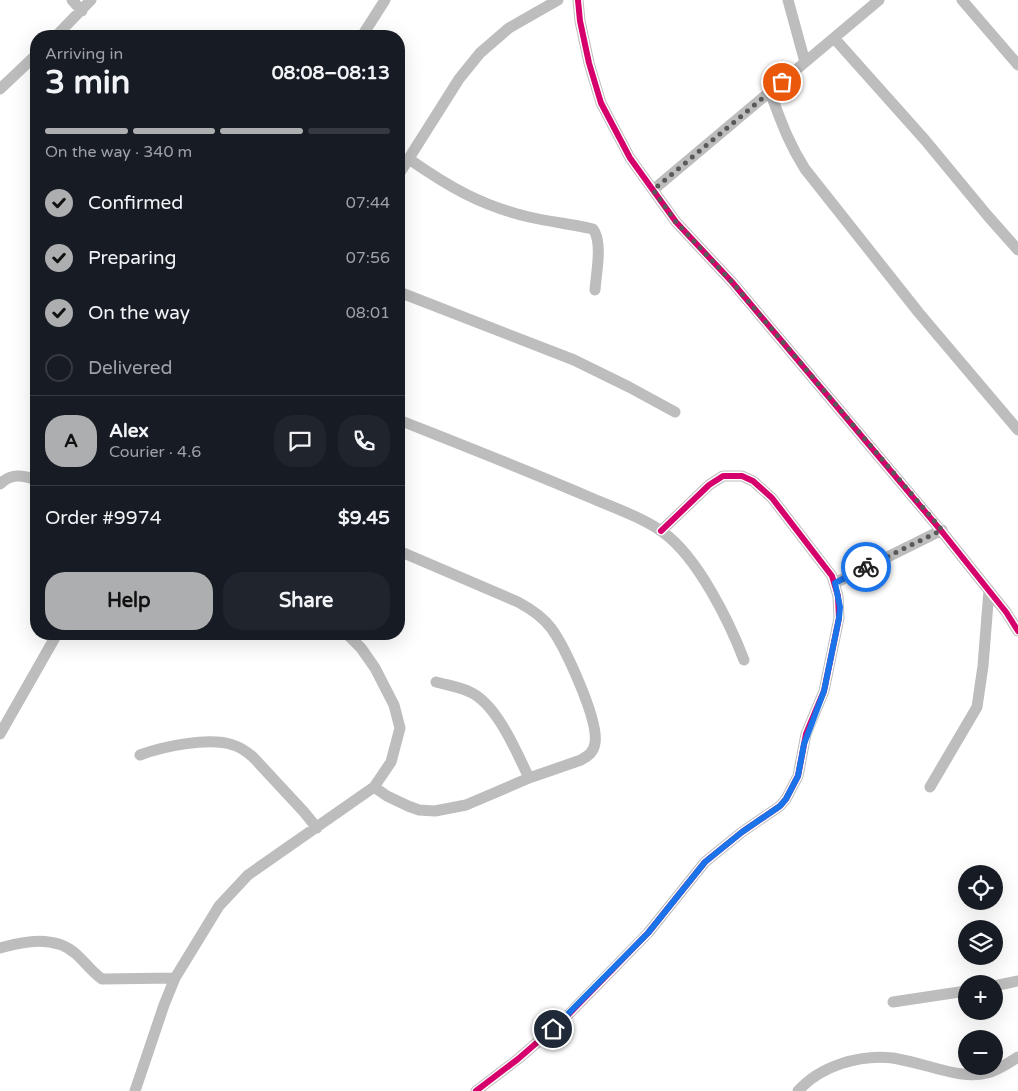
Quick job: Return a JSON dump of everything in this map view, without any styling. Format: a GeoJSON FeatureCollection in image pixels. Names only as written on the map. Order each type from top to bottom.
{"type":"FeatureCollection","features":[{"type":"Feature","properties":{"kind":"street"},"geometry":{"type":"LineString","coordinates":[[72,0],[82,11]]}},
{"type":"Feature","properties":{"kind":"street"},"geometry":{"type":"LineString","coordinates":[[62,30],[91,0]]}},
{"type":"Feature","properties":{"kind":"street"},"geometry":{"type":"LineString","coordinates":[[366,30],[385,0]]}},
{"type":"Feature","properties":{"kind":"street"},"geometry":{"type":"LineString","coordinates":[[405,165],[459,79],[480,53],[509,28],[558,0]]}},
{"type":"Feature","properties":{"kind":"street"},"geometry":{"type":"LineString","coordinates":[[578,0],[580,22],[589,63],[602,103],[630,158],[676,222],[732,282],[942,530],[1018,630]]}},
{"type":"Feature","properties":{"kind":"street"},"geometry":{"type":"LineString","coordinates":[[788,0],[805,62]]}},
{"type":"Feature","properties":{"kind":"street"},"geometry":{"type":"LineString","coordinates":[[653,190],[879,0]]}},
{"type":"Feature","properties":{"kind":"street"},"geometry":{"type":"LineString","coordinates":[[962,0],[1018,65]]}},
{"type":"Feature","properties":{"kind":"street"},"geometry":{"type":"LineString","coordinates":[[834,38],[925,140],[1018,250]]}},
{"type":"Feature","properties":{"kind":"street"},"geometry":{"type":"LineString","coordinates":[[0,88],[30,60]]}},
{"type":"Feature","properties":{"kind":"street"},"geometry":{"type":"LineString","coordinates":[[770,92],[792,148],[806,169],[919,313],[1018,430]]}},
{"type":"Feature","properties":{"kind":"street"},"geometry":{"type":"LineString","coordinates":[[409,159],[453,189],[488,205],[528,217],[594,229],[598,245],[595,290]]}},
{"type":"Feature","properties":{"kind":"street"},"geometry":{"type":"LineString","coordinates":[[405,294],[574,360],[675,412]]}},
{"type":"Feature","properties":{"kind":"street"},"geometry":{"type":"LineString","coordinates":[[405,422],[536,475],[661,531],[682,551],[719,605],[731,627],[744,660]]}},
{"type":"Feature","properties":{"kind":"street"},"geometry":{"type":"LineString","coordinates":[[0,484],[10,477],[17,475],[30,478]]}},
{"type":"Feature","properties":{"kind":"street"},"geometry":{"type":"LineString","coordinates":[[476,1091],[518,1059],[564,1019],[648,933],[705,862],[780,806],[786,799],[798,776],[804,744],[824,691],[840,607],[832,576],[809,543],[772,498],[753,481],[742,476],[724,476],[709,485],[661,531]]}},
{"type":"Feature","properties":{"kind":"street"},"geometry":{"type":"LineString","coordinates":[[835,583],[942,530]]}},
{"type":"Feature","properties":{"kind":"street"},"geometry":{"type":"LineString","coordinates":[[374,787],[396,801],[429,811],[466,805],[529,778],[581,760],[592,750],[595,743],[593,725],[561,643],[550,626],[536,612],[518,602],[405,554]]}},
{"type":"Feature","properties":{"kind":"street"},"geometry":{"type":"LineString","coordinates":[[930,786],[977,707],[981,684],[989,590]]}},
{"type":"Feature","properties":{"kind":"street"},"geometry":{"type":"LineString","coordinates":[[0,734],[54,640]]}},
{"type":"Feature","properties":{"kind":"street"},"geometry":{"type":"LineString","coordinates":[[135,1091],[164,1004],[175,978],[220,906],[235,887],[248,875],[374,787],[391,762],[400,728],[398,716],[375,668],[353,640]]}},
{"type":"Feature","properties":{"kind":"street"},"geometry":{"type":"LineString","coordinates":[[436,682],[471,692],[489,706],[502,726],[529,778]]}},
{"type":"Feature","properties":{"kind":"street"},"geometry":{"type":"LineString","coordinates":[[140,755],[151,751],[194,743],[218,742],[233,745],[245,750],[253,757],[317,828]]}},
{"type":"Feature","properties":{"kind":"street"},"geometry":{"type":"LineString","coordinates":[[0,948],[22,942],[47,942],[62,945],[75,952],[94,974],[102,979],[175,978]]}},
{"type":"Feature","properties":{"kind":"street"},"geometry":{"type":"LineString","coordinates":[[1003,984],[1018,981]]}},
{"type":"Feature","properties":{"kind":"street"},"geometry":{"type":"LineString","coordinates":[[893,1002],[958,992]]}},
{"type":"Feature","properties":{"kind":"street"},"geometry":{"type":"LineString","coordinates":[[798,1091],[806,1083],[828,1070],[861,1059],[892,1058],[950,1072],[972,1074],[987,1073],[1001,1068],[1018,1057]]}},
{"type":"Feature","properties":{"kind":"cycle path"},"geometry":{"type":"LineString","coordinates":[[578,0],[580,21],[589,63],[601,103],[630,158],[676,222],[732,282],[943,533],[1006,612],[1018,631]]}},
{"type":"Feature","properties":{"kind":"cycle path"},"geometry":{"type":"LineString","coordinates":[[476,1091],[518,1059],[564,1019],[648,933],[705,862],[742,832],[780,806],[786,799],[798,776],[806,734],[824,691],[839,618],[838,596],[832,576],[772,498],[753,481],[742,476],[723,476],[709,485],[661,531]]}},
{"type":"Feature","properties":{"kind":"way so far"},"geometry":{"type":"LineString","coordinates":[[782,82],[653,190],[676,222],[732,282],[884,464],[942,530],[866,567]]}},
{"type":"Feature","properties":{"kind":"route"},"geometry":{"type":"LineString","coordinates":[[553,1029],[648,933],[705,862],[742,832],[780,806],[786,799],[798,776],[806,734],[824,691],[839,618],[840,607],[835,583],[866,567]]}}]}
